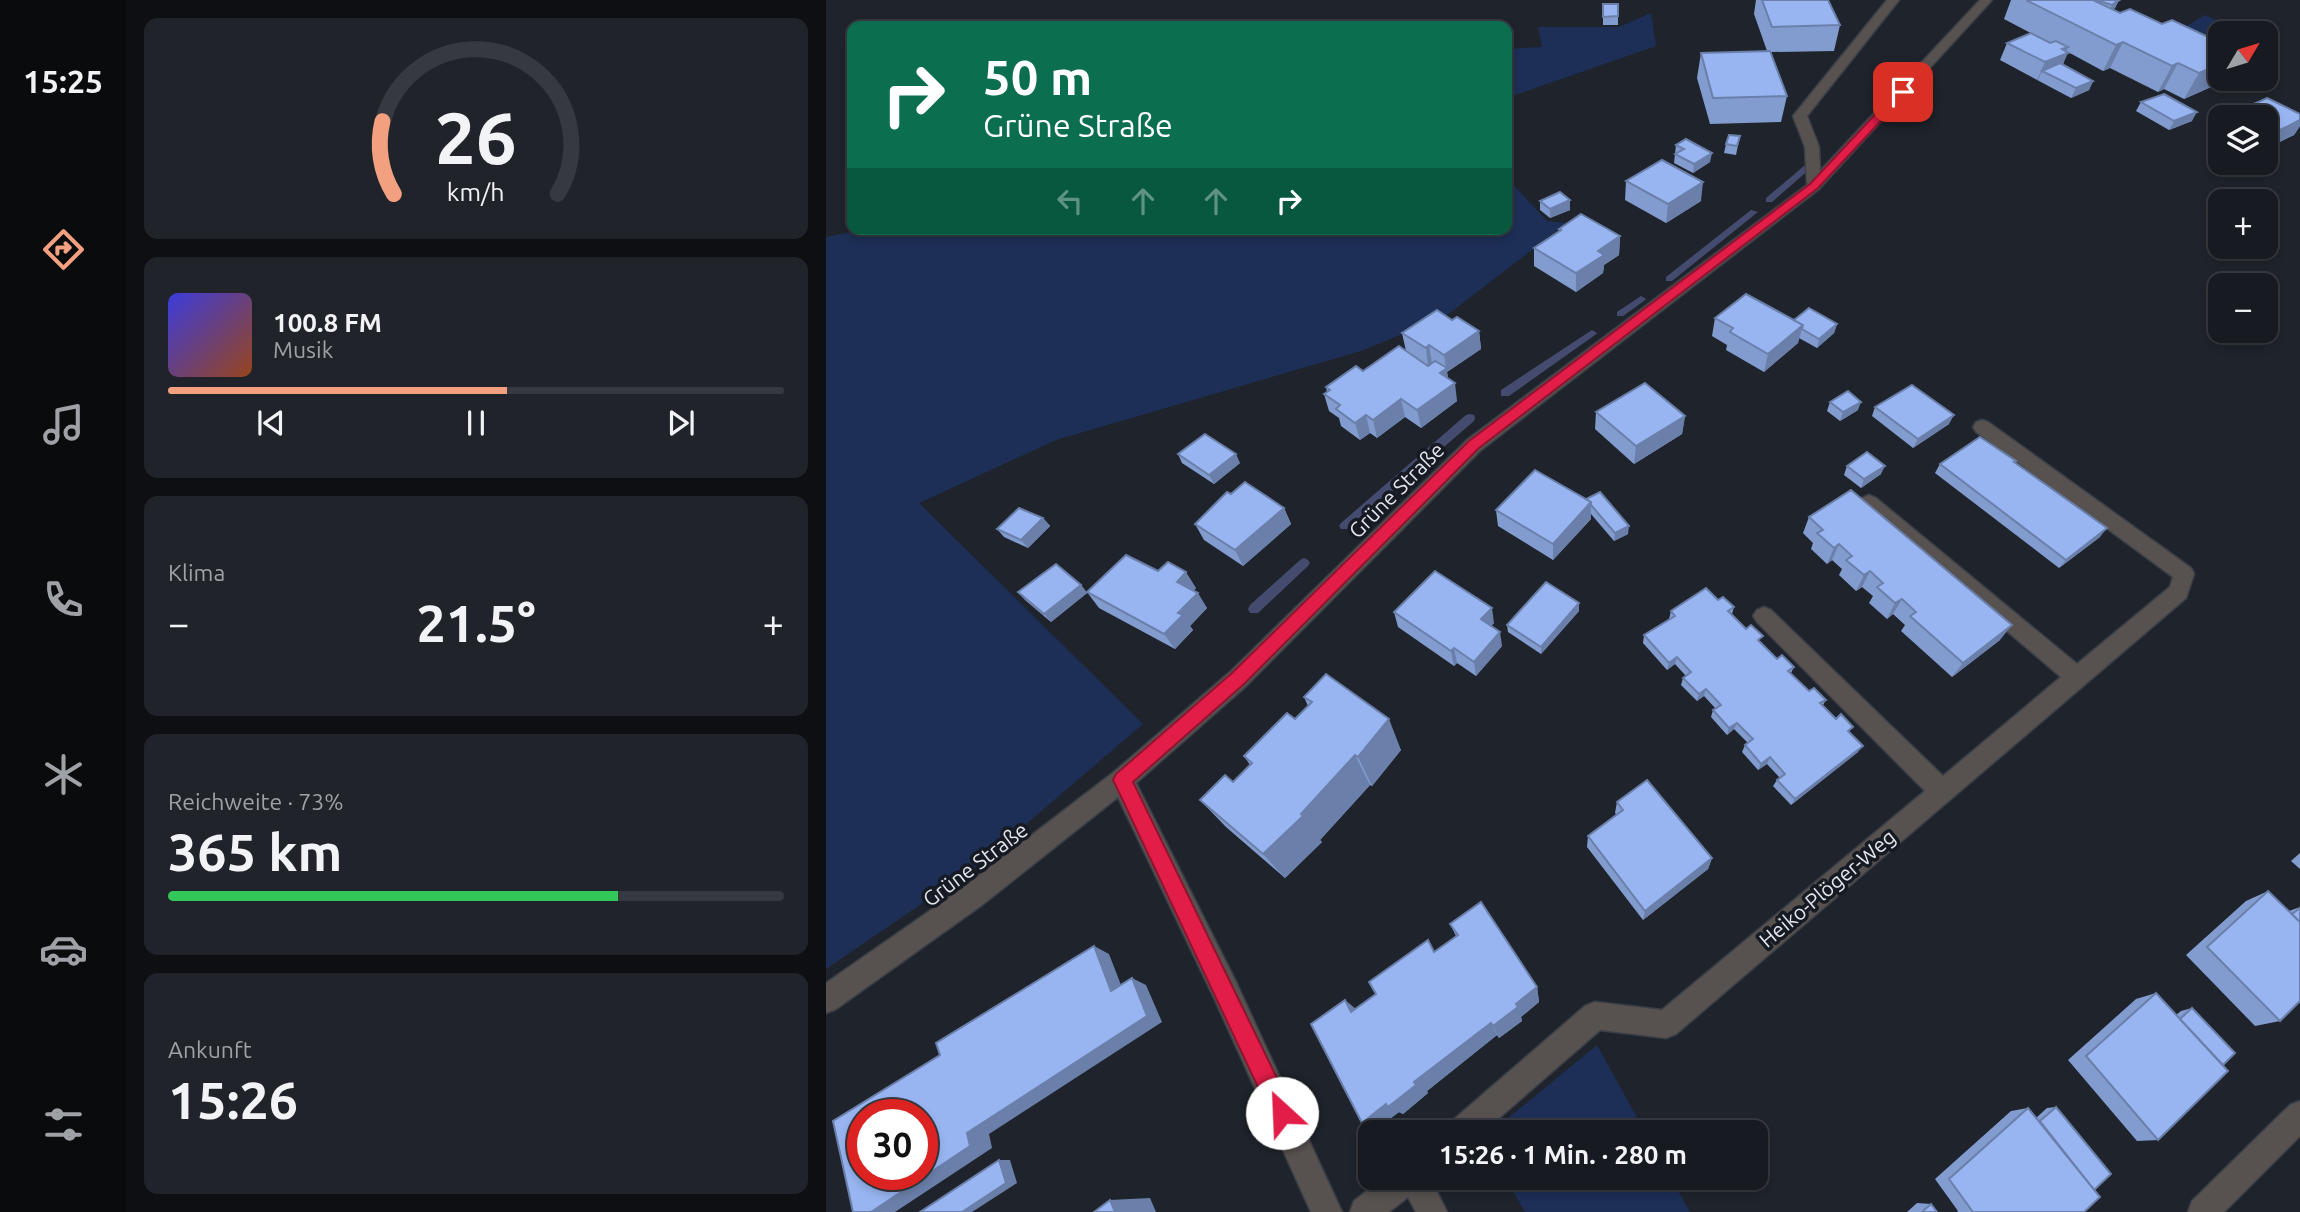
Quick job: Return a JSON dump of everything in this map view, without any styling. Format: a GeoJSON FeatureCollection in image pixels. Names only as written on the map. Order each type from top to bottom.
{"type":"FeatureCollection","features":[{"type":"Feature","properties":{"kind":"street"},"geometry":{"type":"LineString","coordinates":[[1814,186],[1812,147],[1800,116],[1892,0]]}},
{"type":"Feature","properties":{"kind":"street","name":"Grüne Straße"},"geometry":{"type":"LineString","coordinates":[[826,999],[974,896],[1122,780],[1238,679],[1474,445],[1814,186],[1986,0]]}},
{"type":"Feature","properties":{"kind":"street","name":"Heiko-Plöger-Weg"},"geometry":{"type":"LineString","coordinates":[[1475,1120],[1595,1016],[1666,1024],[2179,592],[2184,574],[1982,427]]}},
{"type":"Feature","properties":{"kind":"street"},"geometry":{"type":"LineString","coordinates":[[1869,503],[2078,678]]}},
{"type":"Feature","properties":{"kind":"street"},"geometry":{"type":"LineString","coordinates":[[1764,616],[1942,792]]}},
{"type":"Feature","properties":{"kind":"street"},"geometry":{"type":"LineString","coordinates":[[1122,780],[1225,990],[1327,1212]]}},
{"type":"Feature","properties":{"kind":"street"},"geometry":{"type":"LineString","coordinates":[[2203,1212],[2300,1115]]}},
{"type":"Feature","properties":{"kind":"street"},"geometry":{"type":"LineString","coordinates":[[1365,1212],[1393,1190]]}},
{"type":"Feature","properties":{"kind":"street"},"geometry":{"type":"LineString","coordinates":[[1420,1190],[1432,1212]]}},
{"type":"Feature","properties":{"kind":"shaded area"},"geometry":{"type":"Polygon","coordinates":[[[1651,13],[1656,46],[1512,96],[1512,49],[1542,47],[1538,27],[1619,27],[1651,13]]]}},
{"type":"Feature","properties":{"kind":"shaded area"},"geometry":{"type":"Polygon","coordinates":[[[2205,15],[2218,21],[2208,21],[2208,49],[2175,33],[2205,15]]]}},
{"type":"Feature","properties":{"kind":"shaded area"},"geometry":{"type":"Polygon","coordinates":[[[1512,183],[1547,221],[1567,223],[1446,316],[1361,351],[1056,440],[919,503],[1143,724],[977,866],[826,969],[826,237],[847,233],[1512,235],[1512,183]]]}},
{"type":"Feature","properties":{"kind":"shaded area"},"geometry":{"type":"Polygon","coordinates":[[[1597,1045],[1638,1120],[1506,1120],[1597,1045]]]}},
{"type":"Feature","properties":{"kind":"shaded area"},"geometry":{"type":"Polygon","coordinates":[[[1512,1190],[1678,1190],[1690,1212],[1525,1212],[1512,1190]]]}},
{"type":"Feature","properties":{"kind":"building"},"geometry":{"type":"Polygon","coordinates":[[[1762,0],[1828,0],[1840,25],[1772,27],[1762,0]]]}},
{"type":"Feature","properties":{"kind":"building"},"geometry":{"type":"Polygon","coordinates":[[[2026,0],[2093,0],[2120,13],[2130,9],[2162,24],[2172,20],[2208,37],[2208,69],[2199,73],[2178,63],[2172,66],[2123,42],[2116,45],[2026,0]]]}},
{"type":"Feature","properties":{"kind":"building"},"geometry":{"type":"Polygon","coordinates":[[[2096,0],[2118,0],[2112,5],[2096,0]]]}},
{"type":"Feature","properties":{"kind":"building"},"geometry":{"type":"Polygon","coordinates":[[[1603,4],[1618,4],[1618,16],[1603,17],[1603,4]]]}},
{"type":"Feature","properties":{"kind":"building"},"geometry":{"type":"Polygon","coordinates":[[[2031,33],[2050,43],[2056,41],[2068,47],[2062,49],[2068,53],[2045,62],[2007,43],[2031,33]]]}},
{"type":"Feature","properties":{"kind":"building"},"geometry":{"type":"Polygon","coordinates":[[[1770,51],[1787,96],[1713,98],[1701,53],[1770,51]]]}},
{"type":"Feature","properties":{"kind":"building"},"geometry":{"type":"Polygon","coordinates":[[[2060,63],[2093,81],[2076,88],[2042,71],[2060,63]]]}},
{"type":"Feature","properties":{"kind":"building"},"geometry":{"type":"Polygon","coordinates":[[[2164,94],[2197,112],[2174,121],[2141,102],[2164,94]]]}},
{"type":"Feature","properties":{"kind":"building"},"geometry":{"type":"Polygon","coordinates":[[[2267,98],[2300,114],[2300,120],[2280,130],[2278,105],[2251,105],[2267,98]]]}},
{"type":"Feature","properties":{"kind":"building"},"geometry":{"type":"Polygon","coordinates":[[[1729,135],[1740,136],[1737,146],[1726,144],[1729,135]]]}},
{"type":"Feature","properties":{"kind":"building"},"geometry":{"type":"Polygon","coordinates":[[[1686,139],[1712,153],[1694,164],[1675,154],[1684,149],[1676,145],[1686,139]]]}},
{"type":"Feature","properties":{"kind":"building"},"geometry":{"type":"Polygon","coordinates":[[[1662,160],[1703,182],[1668,204],[1626,181],[1662,160]]]}},
{"type":"Feature","properties":{"kind":"building"},"geometry":{"type":"Polygon","coordinates":[[[1560,192],[1570,200],[1550,209],[1540,201],[1560,192]]]}},
{"type":"Feature","properties":{"kind":"building"},"geometry":{"type":"Polygon","coordinates":[[[1581,214],[1620,236],[1598,251],[1604,255],[1576,273],[1534,248],[1581,214]]]}},
{"type":"Feature","properties":{"kind":"building"},"geometry":{"type":"Polygon","coordinates":[[[1746,294],[1803,325],[1768,354],[1730,332],[1733,328],[1715,318],[1746,294]]]}},
{"type":"Feature","properties":{"kind":"building"},"geometry":{"type":"Polygon","coordinates":[[[1809,308],[1837,324],[1819,339],[1802,329],[1803,325],[1794,320],[1809,308]]]}},
{"type":"Feature","properties":{"kind":"building"},"geometry":{"type":"Polygon","coordinates":[[[1437,310],[1452,320],[1457,317],[1479,331],[1444,355],[1429,345],[1426,348],[1402,333],[1437,310]]]}},
{"type":"Feature","properties":{"kind":"building"},"geometry":{"type":"Polygon","coordinates":[[[1399,346],[1428,366],[1435,361],[1447,368],[1440,373],[1455,383],[1417,410],[1401,399],[1373,420],[1366,415],[1355,423],[1336,409],[1340,405],[1324,394],[1330,390],[1326,387],[1356,366],[1363,371],[1399,346]]]}},
{"type":"Feature","properties":{"kind":"building"},"geometry":{"type":"Polygon","coordinates":[[[1645,383],[1685,416],[1636,446],[1596,412],[1645,383]]]}},
{"type":"Feature","properties":{"kind":"building"},"geometry":{"type":"Polygon","coordinates":[[[1912,385],[1954,415],[1918,439],[1875,407],[1912,385]]]}},
{"type":"Feature","properties":{"kind":"building"},"geometry":{"type":"Polygon","coordinates":[[[1848,391],[1861,402],[1843,412],[1830,402],[1848,391]]]}},
{"type":"Feature","properties":{"kind":"building"},"geometry":{"type":"Polygon","coordinates":[[[1205,434],[1236,454],[1209,475],[1178,454],[1205,434]]]}},
{"type":"Feature","properties":{"kind":"building"},"geometry":{"type":"Polygon","coordinates":[[[1980,437],[2107,528],[2066,560],[1940,464],[1980,437]]]}},
{"type":"Feature","properties":{"kind":"building"},"geometry":{"type":"Polygon","coordinates":[[[1867,452],[1885,466],[1864,479],[1847,466],[1867,452]]]}},
{"type":"Feature","properties":{"kind":"building"},"geometry":{"type":"Polygon","coordinates":[[[1535,470],[1591,502],[1553,544],[1496,510],[1535,470]]]}},
{"type":"Feature","properties":{"kind":"building"},"geometry":{"type":"Polygon","coordinates":[[[1245,482],[1284,508],[1235,550],[1195,524],[1227,492],[1231,494],[1245,482]]]}},
{"type":"Feature","properties":{"kind":"building"},"geometry":{"type":"Polygon","coordinates":[[[1851,490],[2012,625],[1963,663],[1910,616],[1916,612],[1902,599],[1895,603],[1877,587],[1883,583],[1870,571],[1864,575],[1846,560],[1852,556],[1839,544],[1834,548],[1817,533],[1823,530],[1809,517],[1851,490]]]}},
{"type":"Feature","properties":{"kind":"building"},"geometry":{"type":"Polygon","coordinates":[[[1600,492],[1629,526],[1615,533],[1586,499],[1600,492]]]}},
{"type":"Feature","properties":{"kind":"building"},"geometry":{"type":"Polygon","coordinates":[[[1019,508],[1043,518],[1021,540],[997,529],[1019,508]]]}},
{"type":"Feature","properties":{"kind":"building"},"geometry":{"type":"Polygon","coordinates":[[[1126,555],[1158,571],[1168,562],[1186,572],[1177,582],[1198,593],[1178,613],[1183,615],[1164,634],[1087,592],[1126,555]]]}},
{"type":"Feature","properties":{"kind":"building"},"geometry":{"type":"Polygon","coordinates":[[[1056,564],[1081,585],[1044,614],[1018,592],[1056,564]]]}},
{"type":"Feature","properties":{"kind":"building"},"geometry":{"type":"Polygon","coordinates":[[[1435,571],[1492,608],[1481,619],[1500,632],[1474,662],[1454,648],[1451,651],[1394,612],[1435,571]]]}},
{"type":"Feature","properties":{"kind":"building"},"geometry":{"type":"Polygon","coordinates":[[[1546,582],[1579,603],[1541,647],[1507,625],[1546,582]]]}},
{"type":"Feature","properties":{"kind":"building"},"geometry":{"type":"Polygon","coordinates":[[[1706,588],[1718,600],[1723,597],[1734,607],[1728,611],[1746,629],[1751,625],[1763,636],[1758,640],[1777,659],[1782,655],[1794,667],[1788,671],[1809,691],[1814,688],[1826,700],[1820,703],[1836,719],[1841,714],[1853,727],[1848,731],[1863,746],[1795,799],[1777,780],[1785,774],[1770,757],[1761,764],[1745,745],[1753,739],[1737,723],[1729,728],[1713,710],[1721,705],[1706,689],[1699,694],[1683,678],[1691,672],[1677,657],[1669,663],[1644,635],[1675,616],[1671,611],[1706,588]]]}},
{"type":"Feature","properties":{"kind":"building"},"geometry":{"type":"Polygon","coordinates":[[[1326,674],[1389,719],[1358,757],[1355,755],[1301,814],[1303,816],[1263,854],[1200,800],[1225,775],[1233,782],[1252,763],[1244,756],[1287,713],[1295,719],[1312,702],[1304,697],[1326,674]]]}},
{"type":"Feature","properties":{"kind":"building"},"geometry":{"type":"Polygon","coordinates":[[[1647,780],[1712,858],[1645,911],[1588,836],[1623,810],[1617,802],[1647,780]]]}},
{"type":"Feature","properties":{"kind":"building"},"geometry":{"type":"Polygon","coordinates":[[[2268,891],[2300,922],[2300,1001],[2280,1021],[2207,947],[2268,891]]]}},
{"type":"Feature","properties":{"kind":"building"},"geometry":{"type":"Polygon","coordinates":[[[1481,902],[1537,987],[1516,1004],[1518,1007],[1493,1026],[1491,1023],[1414,1082],[1416,1085],[1388,1107],[1386,1104],[1366,1120],[1360,1120],[1311,1024],[1345,1000],[1351,1012],[1376,994],[1369,982],[1428,940],[1434,952],[1458,935],[1450,924],[1481,902]]]}},
{"type":"Feature","properties":{"kind":"building"},"geometry":{"type":"Polygon","coordinates":[[[2300,908],[2300,922],[2292,914],[2300,908]]]}},
{"type":"Feature","properties":{"kind":"building"},"geometry":{"type":"Polygon","coordinates":[[[1094,946],[1111,991],[1132,978],[1147,1016],[967,1133],[970,1146],[938,1167],[938,1099],[869,1099],[940,1055],[936,1043],[1094,946]]]}},
{"type":"Feature","properties":{"kind":"building"},"geometry":{"type":"Polygon","coordinates":[[[2156,993],[2228,1071],[2158,1140],[2086,1056],[2156,993]]]}},
{"type":"Feature","properties":{"kind":"building"},"geometry":{"type":"Polygon","coordinates":[[[2192,1008],[2235,1053],[2223,1065],[2180,1019],[2192,1008]]]}},
{"type":"Feature","properties":{"kind":"building"},"geometry":{"type":"Polygon","coordinates":[[[2056,1107],[2111,1174],[2094,1190],[2040,1121],[2056,1107]]]}},
{"type":"Feature","properties":{"kind":"building"},"geometry":{"type":"Polygon","coordinates":[[[2028,1108],[2100,1197],[2084,1212],[1973,1212],[1949,1179],[2028,1108]]]}},
{"type":"Feature","properties":{"kind":"building"},"geometry":{"type":"Polygon","coordinates":[[[847,1112],[847,1185],[833,1121],[847,1112]]]}},
{"type":"Feature","properties":{"kind":"building"},"geometry":{"type":"Polygon","coordinates":[[[999,1160],[1006,1183],[962,1212],[920,1212],[999,1160]]]}},
{"type":"Feature","properties":{"kind":"building"},"geometry":{"type":"Polygon","coordinates":[[[848,1190],[904,1190],[871,1212],[853,1212],[848,1190]]]}},
{"type":"Feature","properties":{"kind":"building"},"geometry":{"type":"Polygon","coordinates":[[[1110,1200],[1115,1212],[1094,1212],[1110,1200]]]}},
{"type":"Feature","properties":{"kind":"building"},"geometry":{"type":"Polygon","coordinates":[[[1931,1204],[1937,1212],[1922,1212],[1931,1204]]]}},
{"type":"Feature","properties":{"kind":"waterway"},"geometry":{"type":"LineString","coordinates":[[1769,200],[1807,168]]}},
{"type":"Feature","properties":{"kind":"waterway"},"geometry":{"type":"LineString","coordinates":[[1669,279],[1754,212]]}},
{"type":"Feature","properties":{"kind":"waterway"},"geometry":{"type":"LineString","coordinates":[[1620,314],[1641,299]]}},
{"type":"Feature","properties":{"kind":"waterway"},"geometry":{"type":"LineString","coordinates":[[1505,393],[1592,333]]}},
{"type":"Feature","properties":{"kind":"waterway"},"geometry":{"type":"LineString","coordinates":[[1345,526],[1470,418]]}},
{"type":"Feature","properties":{"kind":"waterway"},"geometry":{"type":"LineString","coordinates":[[1254,609],[1304,563]]}},
{"type":"Feature","properties":{"kind":"route"},"geometry":{"type":"LineString","coordinates":[[1282,1113],[1122,780],[1238,679],[1474,445],[1814,186],[1903,92]]}}]}
